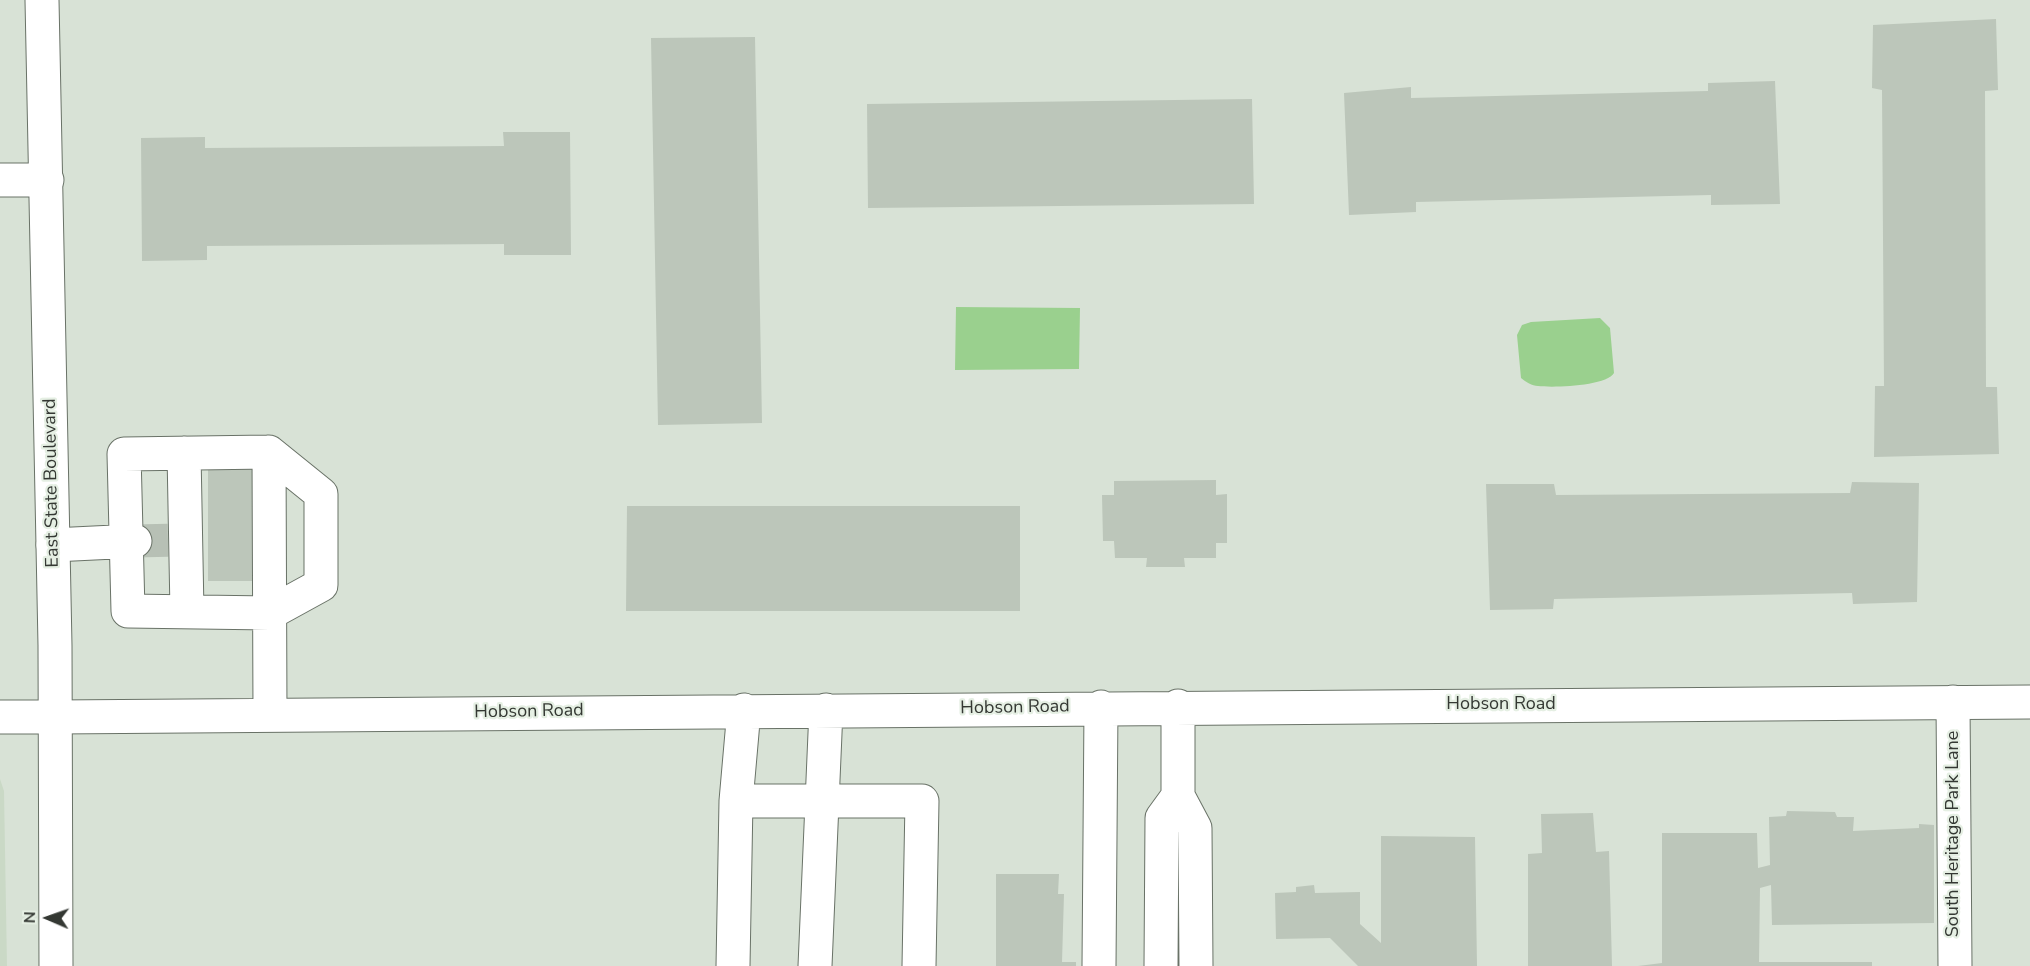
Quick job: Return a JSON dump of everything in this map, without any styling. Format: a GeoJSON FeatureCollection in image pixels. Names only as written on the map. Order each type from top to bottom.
{"type":"FeatureCollection","features":[{"type":"Feature","properties":{"kind":"street","name":"East State Boulevard"},"geometry":{"type":"LineString","coordinates":[[42,0],[56,717],[56,966]]}},
{"type":"Feature","properties":{"kind":"street"},"geometry":{"type":"LineString","coordinates":[[0,180],[47,180]]}},
{"type":"Feature","properties":{"kind":"street"},"geometry":{"type":"LineString","coordinates":[[269,452],[270,715]]}},
{"type":"Feature","properties":{"kind":"street"},"geometry":{"type":"LineString","coordinates":[[269,452],[321,494],[321,585],[270,613],[128,611],[130,541],[124,454],[269,452]]}},
{"type":"Feature","properties":{"kind":"street"},"geometry":{"type":"LineString","coordinates":[[184,453],[180,540],[187,612]]}},
{"type":"Feature","properties":{"kind":"street"},"geometry":{"type":"LineString","coordinates":[[53,545],[130,541]]}},
{"type":"Feature","properties":{"kind":"street","name":"South Heritage Park Lane"},"geometry":{"type":"LineString","coordinates":[[1953,702],[1955,966]]}},
{"type":"Feature","properties":{"kind":"street","name":"Hobson Road"},"geometry":{"type":"LineString","coordinates":[[0,717],[1178,706],[2030,702]]}},
{"type":"Feature","properties":{"kind":"street"},"geometry":{"type":"LineString","coordinates":[[1178,706],[1178,796],[1195,828],[1196,966]]}},
{"type":"Feature","properties":{"kind":"street"},"geometry":{"type":"LineString","coordinates":[[1099,966],[1101,707]]}},
{"type":"Feature","properties":{"kind":"street"},"geometry":{"type":"LineString","coordinates":[[733,966],[736,801],[744,710]]}},
{"type":"Feature","properties":{"kind":"street"},"geometry":{"type":"LineString","coordinates":[[815,966],[826,710]]}},
{"type":"Feature","properties":{"kind":"street"},"geometry":{"type":"LineString","coordinates":[[1161,966],[1161,818],[1178,796]]}},
{"type":"Feature","properties":{"kind":"street"},"geometry":{"type":"LineString","coordinates":[[736,801],[922,801],[919,966]]}},
{"type":"Feature","properties":{"kind":"shaded area"},"geometry":{"type":"Polygon","coordinates":[[[0,779],[4,791],[7,966],[0,966],[0,779]]]}},
{"type":"Feature","properties":{"kind":"green space"},"geometry":{"type":"Polygon","coordinates":[[[956,307],[1080,308],[1079,369],[955,370],[956,307]]]}},
{"type":"Feature","properties":{"kind":"green space"},"geometry":{"type":"Polygon","coordinates":[[[1600,318],[1610,328],[1614,373],[1609,377],[1591,383],[1555,387],[1534,385],[1521,378],[1517,335],[1522,325],[1531,322],[1600,318]]]}},
{"type":"Feature","properties":{"kind":"building"},"geometry":{"type":"Polygon","coordinates":[[[1996,19],[1998,90],[1985,91],[1986,387],[1997,387],[1999,454],[1874,457],[1875,386],[1884,386],[1882,90],[1872,88],[1873,25],[1996,19]]]}},
{"type":"Feature","properties":{"kind":"building"},"geometry":{"type":"Polygon","coordinates":[[[755,37],[762,423],[658,425],[651,38],[755,37]]]}},
{"type":"Feature","properties":{"kind":"building"},"geometry":{"type":"Polygon","coordinates":[[[1775,81],[1780,204],[1711,205],[1711,195],[1416,202],[1416,212],[1349,215],[1344,93],[1411,87],[1411,98],[1708,91],[1708,83],[1775,81]]]}},
{"type":"Feature","properties":{"kind":"building"},"geometry":{"type":"Polygon","coordinates":[[[1252,99],[1254,204],[868,208],[867,104],[1252,99]]]}},
{"type":"Feature","properties":{"kind":"building"},"geometry":{"type":"Polygon","coordinates":[[[503,132],[570,132],[571,255],[504,255],[504,244],[207,246],[207,260],[142,261],[141,138],[205,137],[205,148],[504,146],[503,132]]]}},
{"type":"Feature","properties":{"kind":"building"},"geometry":{"type":"Polygon","coordinates":[[[208,464],[260,464],[260,581],[208,581],[208,464]]]}},
{"type":"Feature","properties":{"kind":"building"},"geometry":{"type":"Polygon","coordinates":[[[1216,480],[1216,495],[1227,494],[1227,543],[1216,543],[1216,558],[1184,558],[1185,567],[1146,567],[1147,558],[1115,558],[1114,541],[1103,541],[1102,495],[1114,495],[1114,481],[1216,480]]]}},
{"type":"Feature","properties":{"kind":"building"},"geometry":{"type":"Polygon","coordinates":[[[1852,482],[1919,483],[1917,602],[1853,604],[1852,593],[1554,599],[1553,609],[1490,610],[1486,484],[1554,484],[1556,495],[1850,493],[1852,482]]]}},
{"type":"Feature","properties":{"kind":"building"},"geometry":{"type":"Polygon","coordinates":[[[627,506],[1020,506],[1020,611],[626,611],[627,506]]]}},
{"type":"Feature","properties":{"kind":"building"},"geometry":{"type":"Polygon","coordinates":[[[1787,811],[1835,812],[1837,817],[1854,817],[1853,831],[1919,828],[1919,824],[1934,825],[1934,923],[1772,925],[1771,885],[1760,888],[1759,962],[1872,962],[1872,966],[1638,966],[1662,963],[1662,833],[1757,833],[1758,868],[1770,865],[1769,817],[1786,816],[1787,811]]]}},
{"type":"Feature","properties":{"kind":"building"},"geometry":{"type":"Polygon","coordinates":[[[1593,813],[1596,852],[1609,851],[1612,966],[1528,966],[1528,854],[1542,853],[1541,814],[1593,813]]]}},
{"type":"Feature","properties":{"kind":"building"},"geometry":{"type":"Polygon","coordinates":[[[1381,836],[1475,837],[1477,966],[1358,966],[1330,938],[1276,939],[1275,893],[1296,892],[1296,887],[1314,885],[1315,893],[1360,892],[1360,924],[1381,943],[1381,836]]]}},
{"type":"Feature","properties":{"kind":"building"},"geometry":{"type":"Polygon","coordinates":[[[996,874],[1059,874],[1058,894],[1064,894],[1062,962],[1076,962],[1076,966],[996,966],[996,874]]]}},
{"type":"Feature","properties":{"kind":"tunnel"},"geometry":{"type":"LineString","coordinates":[[135,541],[174,540]]}}]}
